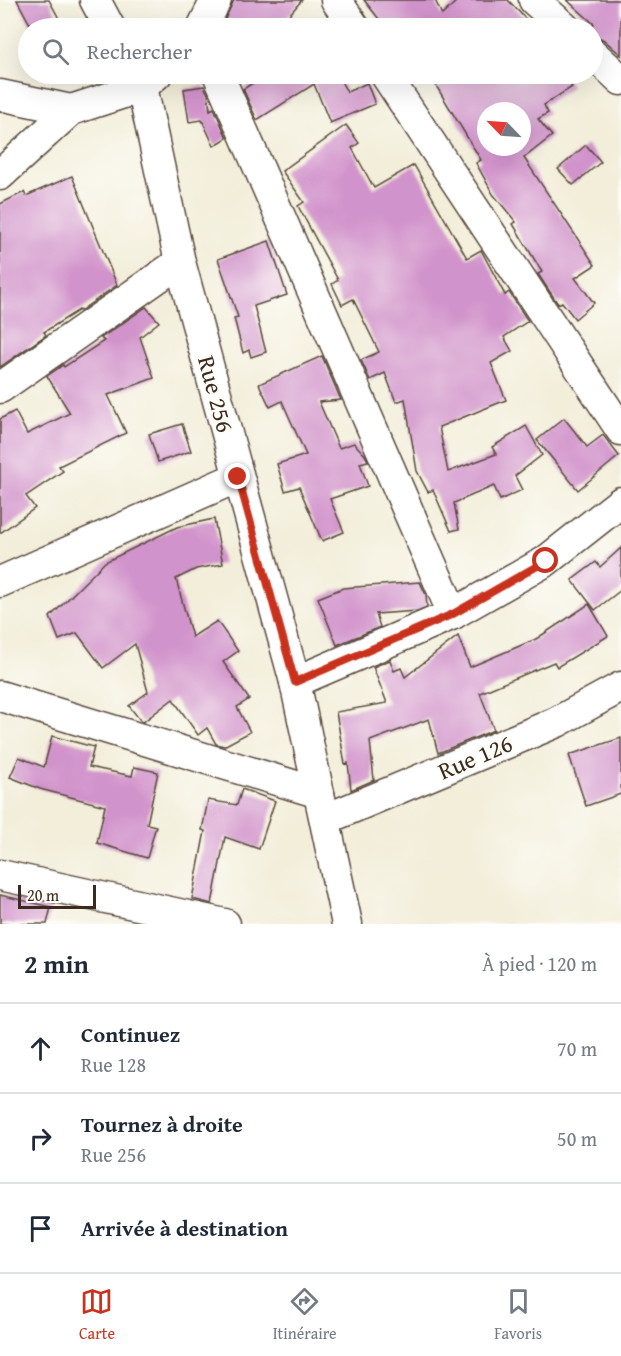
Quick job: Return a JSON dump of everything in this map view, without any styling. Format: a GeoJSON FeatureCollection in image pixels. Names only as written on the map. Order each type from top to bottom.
{"type":"FeatureCollection","features":[{"type":"Feature","properties":{"kind":"street"},"geometry":{"type":"LineString","coordinates":[[95,0],[105,18]]}},
{"type":"Feature","properties":{"kind":"street"},"geometry":{"type":"LineString","coordinates":[[207,18],[216,0]]}},
{"type":"Feature","properties":{"kind":"street"},"geometry":{"type":"LineString","coordinates":[[337,0],[349,18]]}},
{"type":"Feature","properties":{"kind":"street"},"geometry":{"type":"LineString","coordinates":[[534,0],[554,18]]}},
{"type":"Feature","properties":{"kind":"street"},"geometry":{"type":"LineString","coordinates":[[603,64],[621,80]]}},
{"type":"Feature","properties":{"kind":"street"},"geometry":{"type":"LineString","coordinates":[[0,175],[71,110],[130,84]]}},
{"type":"Feature","properties":{"kind":"street","name":"Rue 256"},"geometry":{"type":"LineString","coordinates":[[145,84],[180,262],[295,682],[347,924]]}},
{"type":"Feature","properties":{"kind":"street"},"geometry":{"type":"LineString","coordinates":[[222,84],[453,614]]}},
{"type":"Feature","properties":{"kind":"street"},"geometry":{"type":"LineString","coordinates":[[392,84],[621,430]]}},
{"type":"Feature","properties":{"kind":"street"},"geometry":{"type":"LineString","coordinates":[[0,95],[71,110]]}},
{"type":"Feature","properties":{"kind":"street"},"geometry":{"type":"LineString","coordinates":[[0,388],[180,262]]}},
{"type":"Feature","properties":{"kind":"street"},"geometry":{"type":"LineString","coordinates":[[0,582],[238,477]]}},
{"type":"Feature","properties":{"kind":"street"},"geometry":{"type":"LineString","coordinates":[[295,682],[453,614],[546,561],[621,502]]}},
{"type":"Feature","properties":{"kind":"street","name":"Rue 126"},"geometry":{"type":"LineString","coordinates":[[322,806],[557,722],[621,687]]}},
{"type":"Feature","properties":{"kind":"street"},"geometry":{"type":"LineString","coordinates":[[0,696],[322,806]]}},
{"type":"Feature","properties":{"kind":"street"},"geometry":{"type":"LineString","coordinates":[[0,875],[225,924]]}},
{"type":"Feature","properties":{"kind":"building"},"geometry":{"type":"Polygon","coordinates":[[[17,0],[49,0],[59,18],[27,18],[17,0]]]}},
{"type":"Feature","properties":{"kind":"building"},"geometry":{"type":"Polygon","coordinates":[[[234,0],[302,0],[287,18],[226,18],[234,0]]]}},
{"type":"Feature","properties":{"kind":"building"},"geometry":{"type":"Polygon","coordinates":[[[364,0],[435,0],[442,15],[458,0],[508,0],[525,18],[378,18],[364,0]]]}},
{"type":"Feature","properties":{"kind":"building"},"geometry":{"type":"Polygon","coordinates":[[[567,0],[621,0],[621,55],[603,40],[603,18],[587,18],[567,0]]]}},
{"type":"Feature","properties":{"kind":"building"},"geometry":{"type":"Polygon","coordinates":[[[251,84],[314,84],[257,120],[243,89],[251,84]]]}},
{"type":"Feature","properties":{"kind":"building"},"geometry":{"type":"Polygon","coordinates":[[[314,84],[343,84],[347,92],[367,84],[375,104],[330,123],[314,84]]]}},
{"type":"Feature","properties":{"kind":"building"},"geometry":{"type":"Polygon","coordinates":[[[435,84],[570,84],[572,87],[544,105],[548,113],[538,119],[552,136],[531,152],[531,102],[477,102],[477,153],[435,84]]]}},
{"type":"Feature","properties":{"kind":"building"},"geometry":{"type":"Polygon","coordinates":[[[204,86],[208,94],[210,110],[214,108],[227,138],[214,146],[202,120],[189,122],[184,89],[204,86]]]}},
{"type":"Feature","properties":{"kind":"building"},"geometry":{"type":"Polygon","coordinates":[[[346,125],[359,143],[352,148],[374,188],[414,165],[467,258],[481,250],[505,295],[509,292],[528,321],[504,337],[512,351],[491,363],[506,400],[439,427],[448,472],[496,454],[492,447],[526,426],[542,455],[515,476],[522,490],[500,500],[494,486],[454,503],[459,529],[451,531],[433,490],[428,492],[417,471],[405,399],[396,402],[385,373],[370,380],[361,360],[379,352],[353,299],[342,305],[332,284],[338,280],[298,206],[304,202],[282,171],[346,125]]]}},
{"type":"Feature","properties":{"kind":"building"},"geometry":{"type":"Polygon","coordinates":[[[586,145],[601,162],[573,185],[558,169],[586,145]]]}},
{"type":"Feature","properties":{"kind":"building"},"geometry":{"type":"Polygon","coordinates":[[[479,156],[527,156],[524,158],[595,265],[575,278],[594,303],[575,319],[562,302],[558,304],[538,274],[542,272],[513,224],[516,222],[493,194],[476,163],[481,160],[479,156]]]}},
{"type":"Feature","properties":{"kind":"building"},"geometry":{"type":"Polygon","coordinates":[[[72,176],[117,285],[80,311],[44,332],[46,335],[0,367],[0,204],[24,192],[26,196],[72,176]]]}},
{"type":"Feature","properties":{"kind":"building"},"geometry":{"type":"Polygon","coordinates":[[[269,241],[287,295],[254,306],[266,352],[251,357],[249,350],[243,353],[234,318],[238,317],[218,259],[269,241]]]}},
{"type":"Feature","properties":{"kind":"building"},"geometry":{"type":"Polygon","coordinates":[[[146,307],[159,322],[140,337],[154,378],[108,395],[126,433],[59,466],[63,471],[26,496],[35,508],[0,533],[0,419],[15,411],[27,434],[70,413],[47,376],[104,341],[101,338],[146,307]]]}},
{"type":"Feature","properties":{"kind":"building"},"geometry":{"type":"Polygon","coordinates":[[[322,356],[341,400],[319,402],[339,448],[354,443],[365,455],[368,461],[360,463],[368,486],[330,499],[344,532],[322,541],[299,487],[285,491],[277,464],[306,455],[282,401],[270,407],[259,384],[322,356]]]}},
{"type":"Feature","properties":{"kind":"building"},"geometry":{"type":"Polygon","coordinates":[[[564,418],[587,447],[603,435],[619,456],[578,490],[537,440],[564,418]]]}},
{"type":"Feature","properties":{"kind":"building"},"geometry":{"type":"Polygon","coordinates":[[[182,424],[191,451],[158,462],[149,434],[182,424]]]}},
{"type":"Feature","properties":{"kind":"building"},"geometry":{"type":"Polygon","coordinates":[[[214,519],[223,564],[196,569],[176,579],[192,637],[217,621],[238,651],[223,662],[249,699],[237,707],[250,732],[224,746],[216,744],[207,728],[198,735],[173,699],[143,722],[140,720],[129,706],[148,692],[135,644],[103,668],[77,633],[59,640],[50,617],[105,562],[177,527],[214,519]]]}},
{"type":"Feature","properties":{"kind":"building"},"geometry":{"type":"Polygon","coordinates":[[[621,548],[621,590],[595,610],[572,580],[596,562],[600,567],[621,548]]]}},
{"type":"Feature","properties":{"kind":"building"},"geometry":{"type":"Polygon","coordinates":[[[420,582],[426,595],[427,607],[417,611],[376,614],[380,627],[337,645],[318,598],[343,588],[420,582]]]}},
{"type":"Feature","properties":{"kind":"building"},"geometry":{"type":"Polygon","coordinates":[[[589,604],[608,636],[557,667],[554,662],[480,693],[494,730],[438,753],[429,719],[370,741],[374,780],[351,790],[348,763],[345,764],[336,712],[387,703],[373,667],[390,660],[394,671],[401,668],[405,677],[458,636],[470,667],[536,639],[589,604]]]}},
{"type":"Feature","properties":{"kind":"building"},"geometry":{"type":"Polygon","coordinates":[[[52,736],[94,747],[89,767],[132,776],[134,767],[158,772],[147,824],[156,826],[147,858],[97,843],[105,806],[40,789],[10,777],[19,757],[44,767],[52,736]]]}},
{"type":"Feature","properties":{"kind":"building"},"geometry":{"type":"Polygon","coordinates":[[[621,738],[621,794],[586,806],[569,755],[621,738]]]}},
{"type":"Feature","properties":{"kind":"building"},"geometry":{"type":"Polygon","coordinates":[[[242,789],[275,801],[259,849],[225,837],[212,904],[192,899],[205,831],[202,830],[208,800],[237,805],[242,789]]]}},
{"type":"Feature","properties":{"kind":"building"},"geometry":{"type":"Polygon","coordinates":[[[0,895],[51,907],[47,924],[0,924],[0,895]]]}},
{"type":"Feature","properties":{"kind":"route"},"geometry":{"type":"LineString","coordinates":[[238,477],[295,682],[453,614],[546,561]]}}]}
